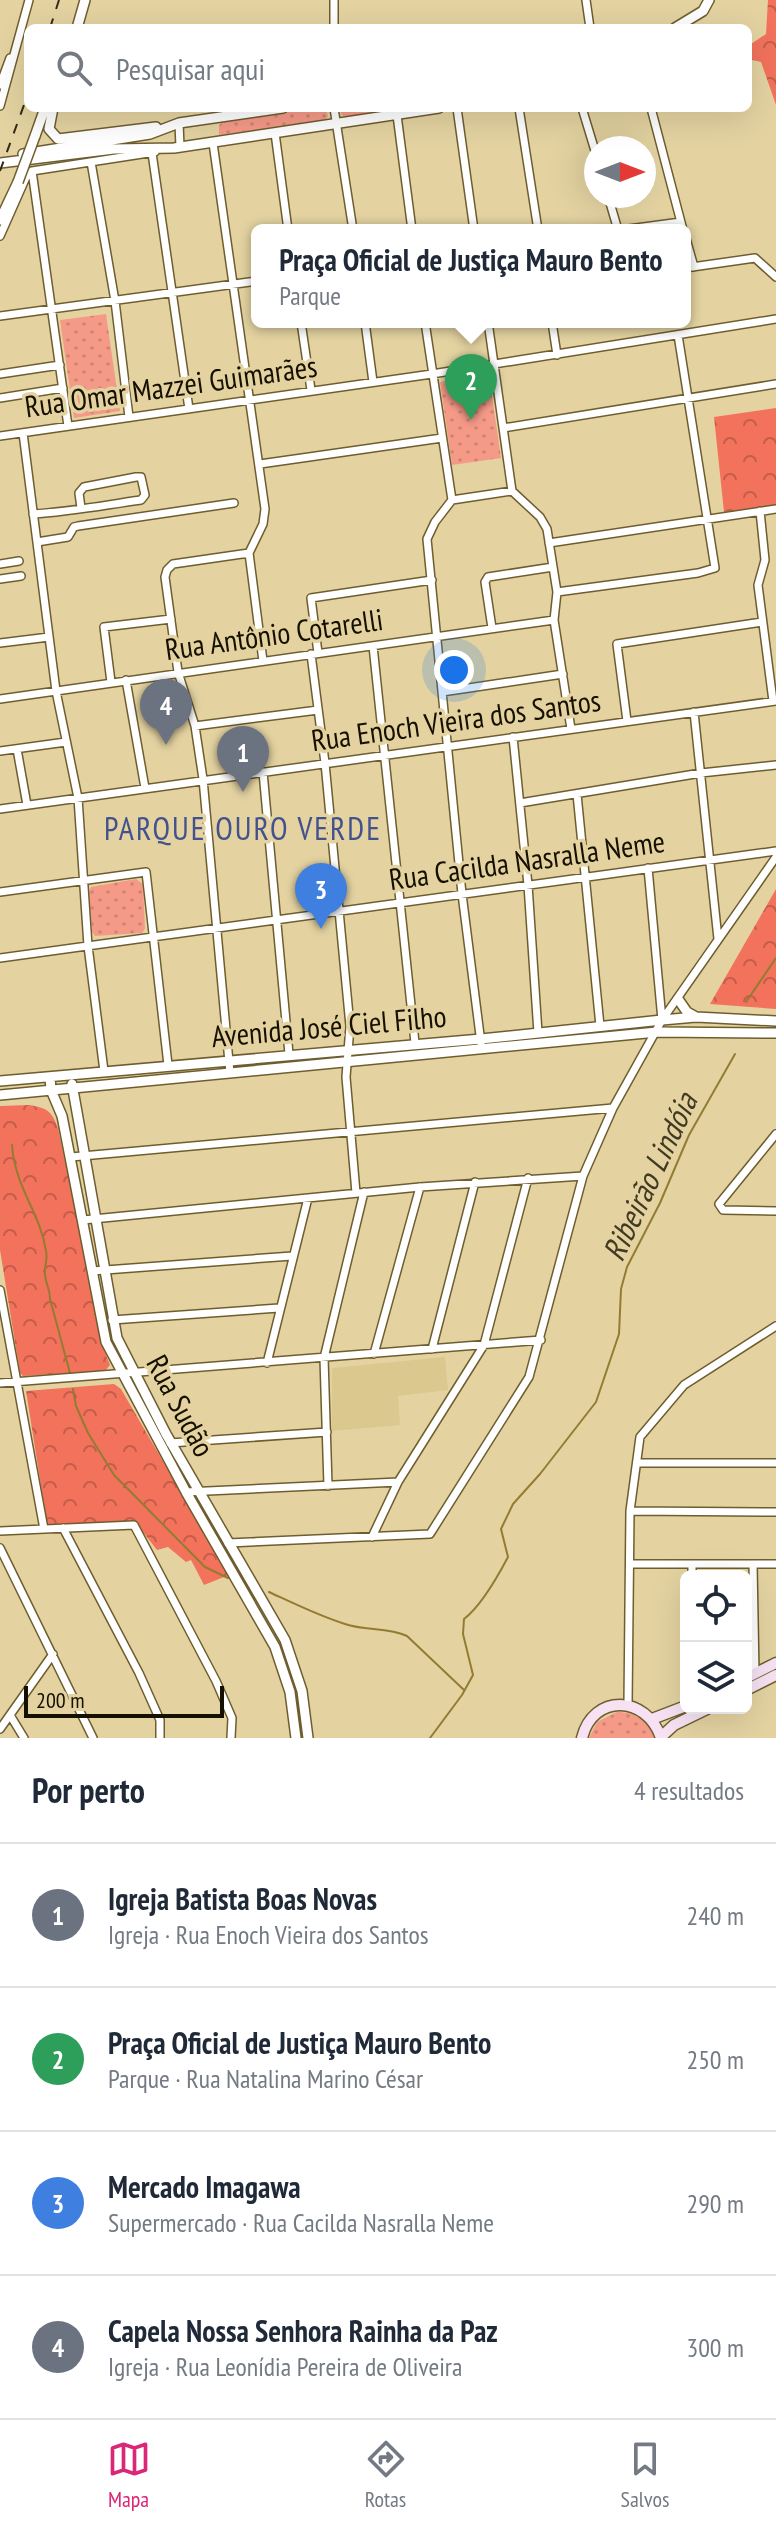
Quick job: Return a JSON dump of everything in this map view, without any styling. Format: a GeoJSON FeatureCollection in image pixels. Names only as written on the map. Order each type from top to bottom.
{"type":"FeatureCollection","features":[{"type":"Feature","properties":{"kind":"main road"},"geometry":{"type":"LineString","coordinates":[[752,1675],[776,1663]]}},
{"type":"Feature","properties":{"kind":"main road"},"geometry":{"type":"LineString","coordinates":[[752,1687],[776,1675]]}},
{"type":"Feature","properties":{"kind":"main road"},"geometry":{"type":"LineString","coordinates":[[582,1738],[592,1717],[602,1709],[615,1705],[639,1709],[652,1719],[661,1738],[674,1725],[697,1714]]}},
{"type":"Feature","properties":{"kind":"main road"},"geometry":{"type":"LineString","coordinates":[[652,1719],[680,1708]]}},
{"type":"Feature","properties":{"kind":"street"},"geometry":{"type":"LineString","coordinates":[[0,106],[29,0]]}},
{"type":"Feature","properties":{"kind":"street"},"geometry":{"type":"LineString","coordinates":[[78,24],[85,0]]}},
{"type":"Feature","properties":{"kind":"street"},"geometry":{"type":"LineString","coordinates":[[334,0],[334,24]]}},
{"type":"Feature","properties":{"kind":"street"},"geometry":{"type":"LineString","coordinates":[[586,0],[589,24]]}},
{"type":"Feature","properties":{"kind":"street"},"geometry":{"type":"LineString","coordinates":[[682,24],[703,11],[709,0]]}},
{"type":"Feature","properties":{"kind":"street"},"geometry":{"type":"LineString","coordinates":[[0,85],[27,11]]}},
{"type":"Feature","properties":{"kind":"street"},"geometry":{"type":"LineString","coordinates":[[0,220],[18,182],[44,112]]}},
{"type":"Feature","properties":{"kind":"street"},"geometry":{"type":"LineString","coordinates":[[52,112],[49,129],[58,139],[255,112]]}},
{"type":"Feature","properties":{"kind":"street"},"geometry":{"type":"LineString","coordinates":[[334,112],[352,224]]}},
{"type":"Feature","properties":{"kind":"street"},"geometry":{"type":"LineString","coordinates":[[0,163],[114,149],[213,143],[415,112]]}},
{"type":"Feature","properties":{"kind":"street"},"geometry":{"type":"LineString","coordinates":[[458,112],[473,224]]}},
{"type":"Feature","properties":{"kind":"street"},"geometry":{"type":"LineString","coordinates":[[520,112],[537,224]]}},
{"type":"Feature","properties":{"kind":"street"},"geometry":{"type":"LineString","coordinates":[[583,112],[591,136]]}},
{"type":"Feature","properties":{"kind":"street"},"geometry":{"type":"LineString","coordinates":[[652,112],[682,224]]}},
{"type":"Feature","properties":{"kind":"street"},"geometry":{"type":"LineString","coordinates":[[397,115],[411,224]]}},
{"type":"Feature","properties":{"kind":"street"},"geometry":{"type":"LineString","coordinates":[[177,147],[179,123]]}},
{"type":"Feature","properties":{"kind":"street"},"geometry":{"type":"LineString","coordinates":[[0,157],[150,134],[167,126]]}},
{"type":"Feature","properties":{"kind":"street"},"geometry":{"type":"LineString","coordinates":[[275,133],[287,224]]}},
{"type":"Feature","properties":{"kind":"street"},"geometry":{"type":"LineString","coordinates":[[213,143],[260,464],[265,517],[249,553],[263,661]]}},
{"type":"Feature","properties":{"kind":"street"},"geometry":{"type":"LineString","coordinates":[[0,236],[27,175],[32,171],[177,147]]}},
{"type":"Feature","properties":{"kind":"street"},"geometry":{"type":"LineString","coordinates":[[152,153],[189,409]]}},
{"type":"Feature","properties":{"kind":"street"},"geometry":{"type":"LineString","coordinates":[[91,162],[115,301],[129,417]]}},
{"type":"Feature","properties":{"kind":"street"},"geometry":{"type":"LineString","coordinates":[[32,171],[68,426]]}},
{"type":"Feature","properties":{"kind":"street"},"geometry":{"type":"LineString","coordinates":[[20,193],[30,193],[35,197]]}},
{"type":"Feature","properties":{"kind":"street"},"geometry":{"type":"LineString","coordinates":[[691,268],[755,258],[776,277]]}},
{"type":"Feature","properties":{"kind":"street"},"geometry":{"type":"LineString","coordinates":[[0,316],[251,282]]}},
{"type":"Feature","properties":{"kind":"street","name":"Rua Omar Mazzei Guimarães"},"geometry":{"type":"LineString","coordinates":[[0,436],[494,365],[776,319]]}},
{"type":"Feature","properties":{"kind":"street"},"geometry":{"type":"LineString","coordinates":[[302,328],[311,390]]}},
{"type":"Feature","properties":{"kind":"street"},"geometry":{"type":"LineString","coordinates":[[366,328],[373,382]]}},
{"type":"Feature","properties":{"kind":"street"},"geometry":{"type":"LineString","coordinates":[[426,328],[452,500]]}},
{"type":"Feature","properties":{"kind":"street"},"geometry":{"type":"LineString","coordinates":[[489,328],[512,491],[546,526],[557,592],[554,620],[571,729]]}},
{"type":"Feature","properties":{"kind":"street"},"geometry":{"type":"LineString","coordinates":[[553,328],[557,355]]}},
{"type":"Feature","properties":{"kind":"street"},"geometry":{"type":"LineString","coordinates":[[557,592],[712,570],[715,565],[678,335]]}},
{"type":"Feature","properties":{"kind":"street"},"geometry":{"type":"LineString","coordinates":[[0,374],[60,365]]}},
{"type":"Feature","properties":{"kind":"street"},"geometry":{"type":"LineString","coordinates":[[503,428],[776,384]]}},
{"type":"Feature","properties":{"kind":"street"},"geometry":{"type":"LineString","coordinates":[[0,387],[1,398],[63,388]]}},
{"type":"Feature","properties":{"kind":"street"},"geometry":{"type":"LineString","coordinates":[[23,433],[56,691],[78,798],[88,946],[104,1071]]}},
{"type":"Feature","properties":{"kind":"street"},"geometry":{"type":"LineString","coordinates":[[260,464],[442,438]]}},
{"type":"Feature","properties":{"kind":"street"},"geometry":{"type":"LineString","coordinates":[[33,514],[81,508],[141,500],[145,495],[143,480],[136,477],[84,487],[79,493],[81,508]]}},
{"type":"Feature","properties":{"kind":"street"},"geometry":{"type":"LineString","coordinates":[[482,1050],[462,894],[427,539],[452,500],[512,491]]}},
{"type":"Feature","properties":{"kind":"street"},"geometry":{"type":"LineString","coordinates":[[37,542],[68,537],[78,526],[234,503]]}},
{"type":"Feature","properties":{"kind":"street"},"geometry":{"type":"LineString","coordinates":[[549,543],[705,517],[776,509]]}},
{"type":"Feature","properties":{"kind":"street"},"geometry":{"type":"LineString","coordinates":[[760,511],[765,560],[758,585],[775,701]]}},
{"type":"Feature","properties":{"kind":"street"},"geometry":{"type":"LineString","coordinates":[[424,520],[433,526]]}},
{"type":"Feature","properties":{"kind":"street"},"geometry":{"type":"LineString","coordinates":[[230,1073],[203,779],[195,726],[178,672],[165,577],[173,564],[249,553]]}},
{"type":"Feature","properties":{"kind":"street"},"geometry":{"type":"LineString","coordinates":[[0,564],[19,561]]}},
{"type":"Feature","properties":{"kind":"street"},"geometry":{"type":"LineString","coordinates":[[492,628],[485,582],[488,577],[553,567]]}},
{"type":"Feature","properties":{"kind":"street"},"geometry":{"type":"LineString","coordinates":[[0,579],[21,576]]}},
{"type":"Feature","properties":{"kind":"street"},"geometry":{"type":"LineString","coordinates":[[328,1486],[324,1358],[360,1193],[351,1132],[346,1063],[350,1026],[318,710],[311,598],[432,580]]}},
{"type":"Feature","properties":{"kind":"street"},"geometry":{"type":"LineString","coordinates":[[111,682],[104,627],[171,619]]}},
{"type":"Feature","properties":{"kind":"street","name":"Rua Antônio Cotarelli"},"geometry":{"type":"LineString","coordinates":[[0,699],[554,620]]}},
{"type":"Feature","properties":{"kind":"street"},"geometry":{"type":"LineString","coordinates":[[627,721],[617,644],[762,622]]}},
{"type":"Feature","properties":{"kind":"street"},"geometry":{"type":"LineString","coordinates":[[0,643],[49,637]]}},
{"type":"Feature","properties":{"kind":"street"},"geometry":{"type":"LineString","coordinates":[[373,646],[415,1043]]}},
{"type":"Feature","properties":{"kind":"street"},"geometry":{"type":"LineString","coordinates":[[442,692],[563,674]]}},
{"type":"Feature","properties":{"kind":"street"},"geometry":{"type":"LineString","coordinates":[[126,680],[145,788]]}},
{"type":"Feature","properties":{"kind":"street","name":"Rua Enoch Vieira dos Santos"},"geometry":{"type":"LineString","coordinates":[[0,809],[775,701]]}},
{"type":"Feature","properties":{"kind":"street"},"geometry":{"type":"LineString","coordinates":[[195,726],[318,710]]}},
{"type":"Feature","properties":{"kind":"street"},"geometry":{"type":"LineString","coordinates":[[694,712],[718,939]]}},
{"type":"Feature","properties":{"kind":"street"},"geometry":{"type":"LineString","coordinates":[[513,737],[528,885],[538,1033]]}},
{"type":"Feature","properties":{"kind":"street"},"geometry":{"type":"LineString","coordinates":[[0,751],[66,742]]}},
{"type":"Feature","properties":{"kind":"street"},"geometry":{"type":"LineString","coordinates":[[17,749],[27,805]]}},
{"type":"Feature","properties":{"kind":"street"},"geometry":{"type":"LineString","coordinates":[[520,803],[701,773],[776,765]]}},
{"type":"Feature","properties":{"kind":"street"},"geometry":{"type":"LineString","coordinates":[[263,772],[289,1054]]}},
{"type":"Feature","properties":{"kind":"street"},"geometry":{"type":"LineString","coordinates":[[577,794],[600,1026]]}},
{"type":"Feature","properties":{"kind":"street"},"geometry":{"type":"LineString","coordinates":[[228,1543],[430,1534],[529,1377],[583,1176],[613,1108],[662,1020],[776,854]]}},
{"type":"Feature","properties":{"kind":"street","name":"Rua Cacilda Nasralla Neme"},"geometry":{"type":"LineString","coordinates":[[0,958],[586,876],[776,854]]}},
{"type":"Feature","properties":{"kind":"street"},"geometry":{"type":"LineString","coordinates":[[648,868],[662,1020]]}},
{"type":"Feature","properties":{"kind":"street"},"geometry":{"type":"LineString","coordinates":[[0,892],[146,872],[168,1065]]}},
{"type":"Feature","properties":{"kind":"street"},"geometry":{"type":"LineString","coordinates":[[660,995],[678,999],[687,1012],[696,1017]]}},
{"type":"Feature","properties":{"kind":"street","name":"Avenida José Ciel Filho"},"geometry":{"type":"LineString","coordinates":[[0,1081],[696,1017],[776,1021]]}},
{"type":"Feature","properties":{"kind":"street","name":"Avenida José Ciel Filho"},"geometry":{"type":"LineString","coordinates":[[0,1095],[657,1032],[776,1033]]}},
{"type":"Feature","properties":{"kind":"street","name":"Rua Sudão"},"geometry":{"type":"LineString","coordinates":[[71,1075],[117,1338],[199,1492],[285,1640],[302,1691],[307,1734]]}},
{"type":"Feature","properties":{"kind":"street","name":"Rua Sudão"},"geometry":{"type":"LineString","coordinates":[[50,1077],[71,1157],[106,1342],[186,1492],[275,1647],[290,1692],[296,1734]]}},
{"type":"Feature","properties":{"kind":"street"},"geometry":{"type":"LineString","coordinates":[[71,1157],[613,1108]]}},
{"type":"Feature","properties":{"kind":"street"},"geometry":{"type":"LineString","coordinates":[[776,1134],[720,1200],[723,1210],[776,1211]]}},
{"type":"Feature","properties":{"kind":"street"},"geometry":{"type":"LineString","coordinates":[[764,1148],[776,1149]]}},
{"type":"Feature","properties":{"kind":"street"},"geometry":{"type":"LineString","coordinates":[[83,1220],[475,1182],[583,1176]]}},
{"type":"Feature","properties":{"kind":"street"},"geometry":{"type":"LineString","coordinates":[[372,1537],[398,1482],[484,1345],[528,1178]]}},
{"type":"Feature","properties":{"kind":"street"},"geometry":{"type":"LineString","coordinates":[[432,1349],[475,1182]]}},
{"type":"Feature","properties":{"kind":"street"},"geometry":{"type":"LineString","coordinates":[[374,1354],[420,1187]]}},
{"type":"Feature","properties":{"kind":"street"},"geometry":{"type":"LineString","coordinates":[[267,1363],[308,1198]]}},
{"type":"Feature","properties":{"kind":"street"},"geometry":{"type":"LineString","coordinates":[[92,1271],[292,1256]]}},
{"type":"Feature","properties":{"kind":"street"},"geometry":{"type":"LineString","coordinates":[[0,1290],[44,1529]]}},
{"type":"Feature","properties":{"kind":"street"},"geometry":{"type":"LineString","coordinates":[[101,1321],[279,1308]]}},
{"type":"Feature","properties":{"kind":"street"},"geometry":{"type":"LineString","coordinates":[[628,1705],[630,1511],[640,1437],[684,1385],[776,1326]]}},
{"type":"Feature","properties":{"kind":"street"},"geometry":{"type":"LineString","coordinates":[[0,1383],[541,1340]]}},
{"type":"Feature","properties":{"kind":"street"},"geometry":{"type":"LineString","coordinates":[[160,1443],[327,1432]]}},
{"type":"Feature","properties":{"kind":"street"},"geometry":{"type":"LineString","coordinates":[[637,1463],[776,1463]]}},
{"type":"Feature","properties":{"kind":"street"},"geometry":{"type":"LineString","coordinates":[[186,1492],[398,1482]]}},
{"type":"Feature","properties":{"kind":"street"},"geometry":{"type":"LineString","coordinates":[[630,1511],[776,1512]]}},
{"type":"Feature","properties":{"kind":"street"},"geometry":{"type":"LineString","coordinates":[[0,1531],[134,1525],[216,1681],[232,1718],[231,1738]]}},
{"type":"Feature","properties":{"kind":"street"},"geometry":{"type":"LineString","coordinates":[[63,1528],[139,1673],[160,1720],[160,1738]]}},
{"type":"Feature","properties":{"kind":"street"},"geometry":{"type":"LineString","coordinates":[[0,1548],[93,1738]]}},
{"type":"Feature","properties":{"kind":"street"},"geometry":{"type":"LineString","coordinates":[[630,1564],[776,1564]]}},
{"type":"Feature","properties":{"kind":"street"},"geometry":{"type":"LineString","coordinates":[[692,1564],[692,1570]]}},
{"type":"Feature","properties":{"kind":"street"},"geometry":{"type":"LineString","coordinates":[[751,1642],[753,1564]]}},
{"type":"Feature","properties":{"kind":"street"},"geometry":{"type":"LineString","coordinates":[[258,1616],[269,1614]]}},
{"type":"Feature","properties":{"kind":"street"},"geometry":{"type":"LineString","coordinates":[[0,1729],[53,1654]]}},
{"type":"Feature","properties":{"kind":"street"},"geometry":{"type":"LineString","coordinates":[[6,1717],[24,1738]]}},
{"type":"Feature","properties":{"kind":"street"},"geometry":{"type":"LineString","coordinates":[[296,1734],[307,1734]]}},
{"type":"Feature","properties":{"kind":"shaded area"},"geometry":{"type":"Polygon","coordinates":[[[284,112],[327,112],[328,116],[325,121],[219,135],[219,125],[224,121],[284,112]]]}},
{"type":"Feature","properties":{"kind":"shaded area"},"geometry":{"type":"Polygon","coordinates":[[[341,112],[393,112],[347,119],[341,112]]]}},
{"type":"Feature","properties":{"kind":"shaded area"},"geometry":{"type":"Polygon","coordinates":[[[106,314],[120,411],[74,418],[60,320],[106,314]]]}},
{"type":"Feature","properties":{"kind":"shaded area"},"geometry":{"type":"Polygon","coordinates":[[[489,375],[501,458],[452,465],[440,382],[489,375]]]}},
{"type":"Feature","properties":{"kind":"shaded area"},"geometry":{"type":"Polygon","coordinates":[[[136,879],[143,884],[145,929],[142,933],[95,936],[92,932],[91,887],[136,879]]]}},
{"type":"Feature","properties":{"kind":"shaded area"},"geometry":{"type":"Polygon","coordinates":[[[445,1357],[448,1390],[398,1396],[400,1425],[332,1431],[332,1368],[445,1357]]]}},
{"type":"Feature","properties":{"kind":"shaded area"},"geometry":{"type":"Polygon","coordinates":[[[617,1712],[641,1718],[654,1738],[589,1738],[597,1722],[617,1712]]]}},
{"type":"Feature","properties":{"kind":"green space"},"geometry":{"type":"Polygon","coordinates":[[[768,0],[776,0],[776,105],[761,62],[752,60],[752,43],[766,34],[768,0]]]}},
{"type":"Feature","properties":{"kind":"green space"},"geometry":{"type":"Polygon","coordinates":[[[776,408],[776,505],[724,512],[714,417],[776,408]]]}},
{"type":"Feature","properties":{"kind":"green space"},"geometry":{"type":"Polygon","coordinates":[[[776,889],[776,1009],[710,1004],[776,889]]]}},
{"type":"Feature","properties":{"kind":"green space"},"geometry":{"type":"Polygon","coordinates":[[[29,1105],[48,1111],[58,1128],[104,1350],[110,1365],[105,1371],[23,1376],[20,1373],[0,1250],[0,1106],[29,1105]]]}},
{"type":"Feature","properties":{"kind":"green space"},"geometry":{"type":"Polygon","coordinates":[[[114,1384],[121,1389],[229,1575],[204,1585],[191,1560],[186,1562],[168,1547],[157,1550],[136,1523],[47,1524],[26,1391],[114,1384]]]}},
{"type":"Feature","properties":{"kind":"waterway","name":"Ribeirão Lindóia"},"geometry":{"type":"LineString","coordinates":[[746,1002],[776,958]]}},
{"type":"Feature","properties":{"kind":"waterway","name":"Ribeirão Lindóia"},"geometry":{"type":"LineString","coordinates":[[430,1738],[473,1675],[463,1634],[464,1619],[483,1599],[508,1557],[501,1529],[513,1504],[596,1402],[619,1334],[621,1289],[627,1267],[660,1203],[689,1135],[735,1054]]}},
{"type":"Feature","properties":{"kind":"waterway"},"geometry":{"type":"LineString","coordinates":[[12,1145],[22,1187],[43,1237],[50,1299],[70,1373]]}},
{"type":"Feature","properties":{"kind":"waterway"},"geometry":{"type":"LineString","coordinates":[[73,1389],[76,1406],[88,1433],[114,1475],[205,1567],[228,1578]]}},
{"type":"Feature","properties":{"kind":"waterway"},"geometry":{"type":"LineString","coordinates":[[269,1592],[345,1624],[407,1636],[464,1690]]}},
{"type":"Feature","properties":{"kind":"railway"},"geometry":{"type":"LineString","coordinates":[[51,24],[59,0]]}},
{"type":"Feature","properties":{"kind":"railway"},"geometry":{"type":"LineString","coordinates":[[0,171],[24,105]]}},
{"type":"Feature","properties":{"kind":"place","name":"Praça Oficial de Justiça Mauro Bento"},"geometry":{"type":"Point","coordinates":[471,420]}},
{"type":"Feature","properties":{"kind":"place","name":"Capela Nossa Senhora Rainha da Paz"},"geometry":{"type":"Point","coordinates":[166,745]}},
{"type":"Feature","properties":{"kind":"place","name":"Igreja Batista Boas Novas"},"geometry":{"type":"Point","coordinates":[243,792]}},
{"type":"Feature","properties":{"kind":"place","name":"Mercado Imagawa"},"geometry":{"type":"Point","coordinates":[321,929]}},
{"type":"Feature","properties":{"kind":"district","name":"PARQUE OURO VERDE"},"geometry":{"type":"Point","coordinates":[243,829]}}]}
